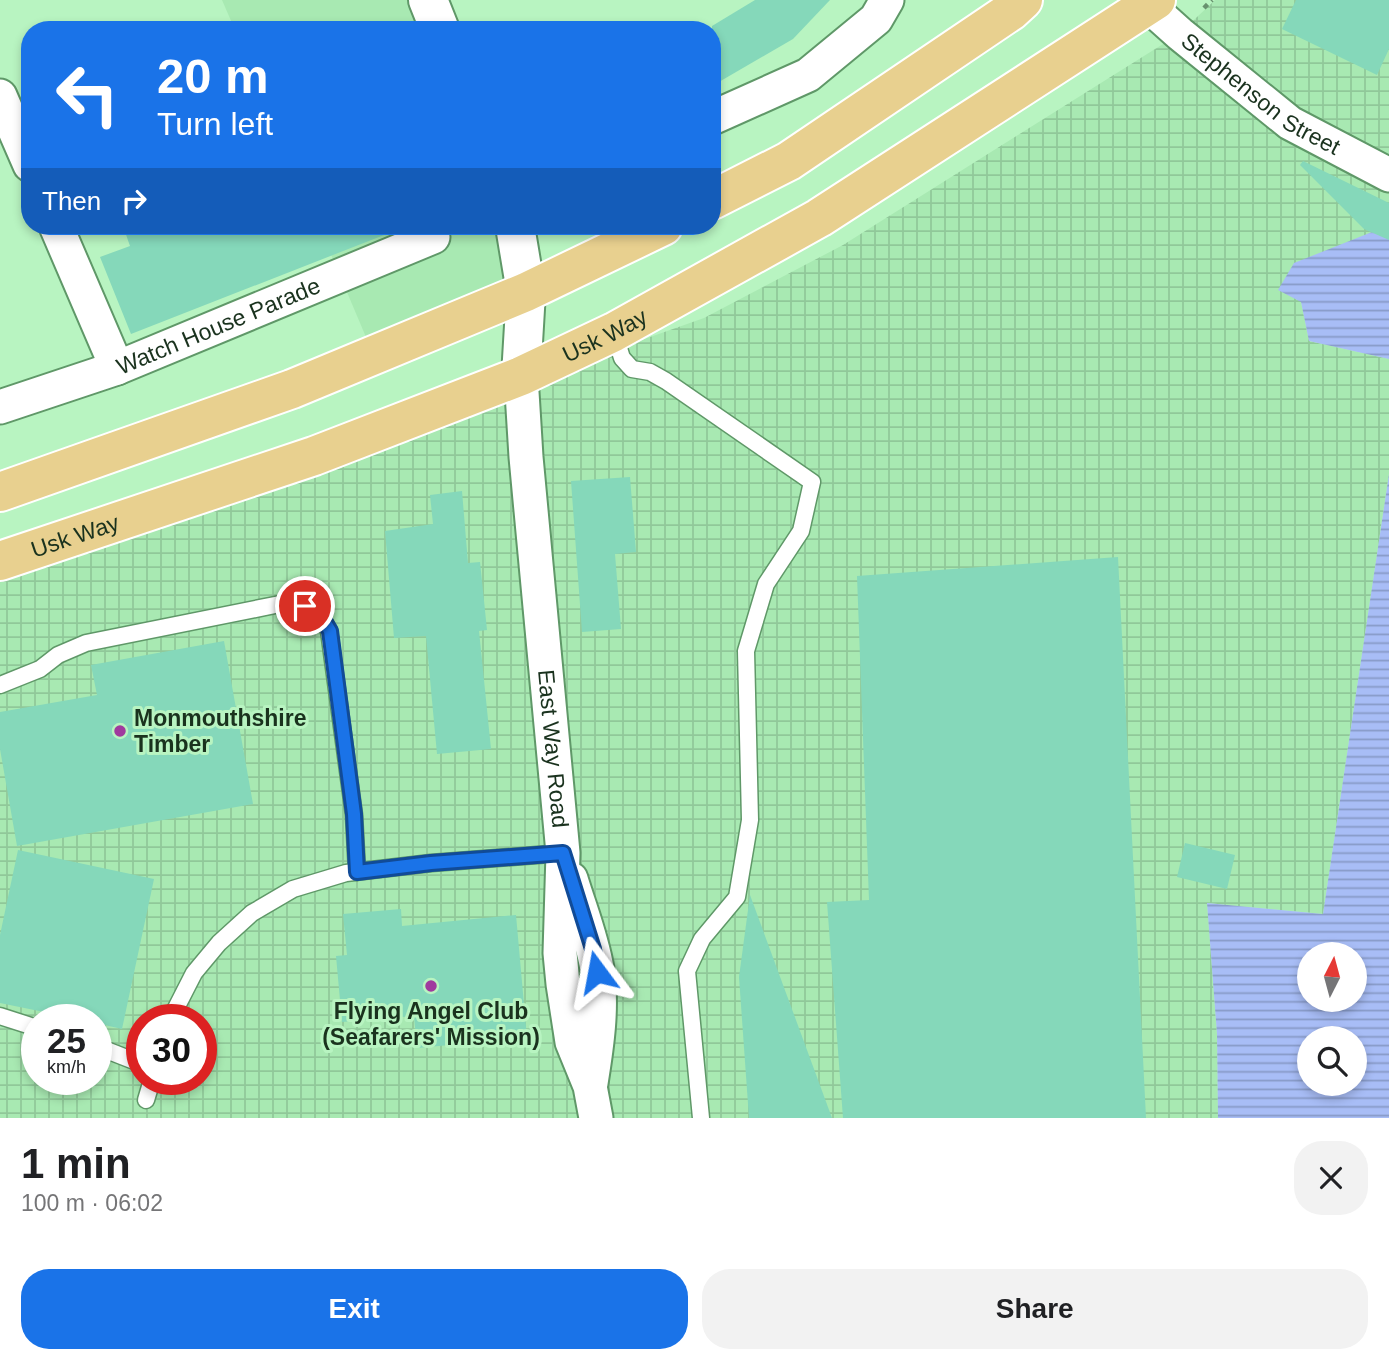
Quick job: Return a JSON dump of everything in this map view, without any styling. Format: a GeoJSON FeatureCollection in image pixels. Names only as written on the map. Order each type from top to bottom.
{"type":"FeatureCollection","features":[{"type":"Feature","properties":{"kind":"main road"},"geometry":{"type":"LineString","coordinates":[[721,195],[789,161],[1011,11],[1023,0]]}},
{"type":"Feature","properties":{"kind":"main road","name":"Usk Way"},"geometry":{"type":"LineString","coordinates":[[0,561],[314,456],[521,376],[614,332],[819,218],[1149,2]]}},
{"type":"Feature","properties":{"kind":"main road"},"geometry":{"type":"LineString","coordinates":[[0,492],[292,389],[526,292],[644,235]]}},
{"type":"Feature","properties":{"kind":"street"},"geometry":{"type":"LineString","coordinates":[[428,0],[436,21]]}},
{"type":"Feature","properties":{"kind":"street"},"geometry":{"type":"LineString","coordinates":[[721,114],[808,75],[876,19],[887,0]]}},
{"type":"Feature","properties":{"kind":"street","name":"Stephenson Street"},"geometry":{"type":"LineString","coordinates":[[1149,2],[1180,34],[1290,123],[1389,174]]}},
{"type":"Feature","properties":{"kind":"street"},"geometry":{"type":"LineString","coordinates":[[4,116],[21,148]]}},
{"type":"Feature","properties":{"kind":"street"},"geometry":{"type":"LineString","coordinates":[[60,235],[117,368]]}},
{"type":"Feature","properties":{"kind":"street"},"geometry":{"type":"LineString","coordinates":[[516,235],[526,292],[521,376]]}},
{"type":"Feature","properties":{"kind":"street","name":"Watch House Parade"},"geometry":{"type":"LineString","coordinates":[[0,407],[117,368],[433,237]]}},
{"type":"Feature","properties":{"kind":"street","name":"East Way Road"},"geometry":{"type":"LineString","coordinates":[[521,376],[526,457],[563,853],[561,953],[566,1015],[572,1042],[593,1102]]}},
{"type":"Feature","properties":{"kind":"lane"},"geometry":{"type":"LineString","coordinates":[[614,332],[622,358],[632,369],[650,372],[666,381],[812,482],[801,531],[766,584],[746,651],[750,820],[737,897],[702,939],[687,971],[701,1118]]}},
{"type":"Feature","properties":{"kind":"lane"},"geometry":{"type":"LineString","coordinates":[[0,685],[40,669],[58,655],[86,643],[280,604],[317,609],[330,631],[354,814],[357,872]]}},
{"type":"Feature","properties":{"kind":"lane"},"geometry":{"type":"LineString","coordinates":[[178,1004],[194,973],[219,943],[252,913],[293,889],[346,873],[431,863],[563,853]]}},
{"type":"Feature","properties":{"kind":"lane"},"geometry":{"type":"LineString","coordinates":[[0,1016],[21,1023]]}},
{"type":"Feature","properties":{"kind":"lane"},"geometry":{"type":"LineString","coordinates":[[146,1100],[148,1095]]}},
{"type":"Feature","properties":{"kind":"shaded area"},"geometry":{"type":"Polygon","coordinates":[[[222,0],[428,0],[436,21],[231,21],[222,0]]]}},
{"type":"Feature","properties":{"kind":"shaded area"},"geometry":{"type":"Polygon","coordinates":[[[1215,0],[1389,0],[1389,239],[1301,302],[1309,341],[1389,359],[1389,474],[1323,914],[1207,903],[1217,1034],[1218,1118],[0,1118],[0,561],[314,456],[704,318],[843,245],[1179,34],[1215,0]]]}},
{"type":"Feature","properties":{"kind":"shaded area"},"geometry":{"type":"Polygon","coordinates":[[[323,235],[516,235],[526,292],[374,356],[323,235]]]}},
{"type":"Feature","properties":{"kind":"water"},"geometry":{"type":"Polygon","coordinates":[[[1372,232],[1389,239],[1389,359],[1309,341],[1301,302],[1278,290],[1294,263],[1372,232]]]}},
{"type":"Feature","properties":{"kind":"water"},"geometry":{"type":"Polygon","coordinates":[[[1389,474],[1389,1118],[1218,1118],[1217,1034],[1207,903],[1323,914],[1389,474]]]}},
{"type":"Feature","properties":{"kind":"building"},"geometry":{"type":"Polygon","coordinates":[[[755,0],[830,0],[793,39],[721,81],[720,21],[755,0]]]}},
{"type":"Feature","properties":{"kind":"building"},"geometry":{"type":"Polygon","coordinates":[[[1296,0],[1389,0],[1389,49],[1377,75],[1282,29],[1296,0]]]}},
{"type":"Feature","properties":{"kind":"building"},"geometry":{"type":"Polygon","coordinates":[[[1303,161],[1389,203],[1389,240],[1364,229],[1300,165],[1303,161]]]}},
{"type":"Feature","properties":{"kind":"building"},"geometry":{"type":"Polygon","coordinates":[[[126,235],[384,235],[131,334],[100,257],[130,246],[126,235]]]}},
{"type":"Feature","properties":{"kind":"building"},"geometry":{"type":"Polygon","coordinates":[[[630,477],[636,552],[615,554],[621,629],[582,632],[571,481],[630,477]]]}},
{"type":"Feature","properties":{"kind":"building"},"geometry":{"type":"Polygon","coordinates":[[[462,491],[468,563],[480,562],[487,630],[479,631],[491,749],[437,754],[426,636],[394,638],[385,531],[433,524],[430,495],[462,491]]]}},
{"type":"Feature","properties":{"kind":"building"},"geometry":{"type":"Polygon","coordinates":[[[1118,557],[1146,1118],[843,1118],[827,902],[869,900],[857,576],[1118,557]]]}},
{"type":"Feature","properties":{"kind":"building","name":"Monmouthshire Timber"},"geometry":{"type":"Polygon","coordinates":[[[224,641],[253,804],[17,846],[0,749],[0,712],[97,695],[91,665],[224,641]]]}},
{"type":"Feature","properties":{"kind":"building"},"geometry":{"type":"Polygon","coordinates":[[[1185,843],[1235,855],[1227,889],[1177,877],[1185,843]]]}},
{"type":"Feature","properties":{"kind":"building"},"geometry":{"type":"Polygon","coordinates":[[[18,850],[154,879],[122,1029],[112,1027],[112,1004],[21,1004],[21,1007],[0,1003],[0,935],[18,850]]]}},
{"type":"Feature","properties":{"kind":"building"},"geometry":{"type":"Polygon","coordinates":[[[750,895],[832,1118],[749,1118],[739,977],[750,895]]]}},
{"type":"Feature","properties":{"kind":"building","name":"Flying Angel Club (Seafarers' Mission)"},"geometry":{"type":"Polygon","coordinates":[[[401,909],[402,926],[516,915],[527,1038],[417,1048],[414,1016],[342,1022],[336,956],[347,955],[343,914],[401,909]]]}},
{"type":"Feature","properties":{"kind":"place","name":"Monmouthshire Timber"},"geometry":{"type":"Point","coordinates":[120,731]}},
{"type":"Feature","properties":{"kind":"place","name":"Flying Angel Club (Seafarers' Mission)"},"geometry":{"type":"Point","coordinates":[431,986]}},
{"type":"Feature","properties":{"kind":"route"},"geometry":{"type":"LineString","coordinates":[[305,606],[317,609],[330,631],[354,814],[357,872],[431,863],[563,853],[593,949],[597,972]]}}]}
